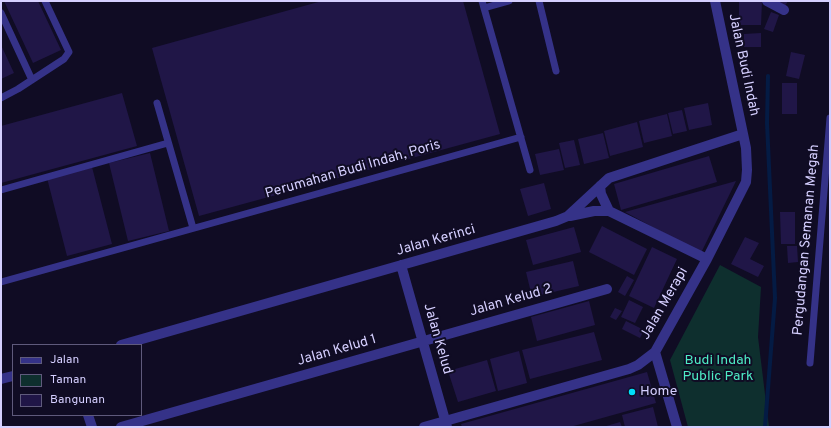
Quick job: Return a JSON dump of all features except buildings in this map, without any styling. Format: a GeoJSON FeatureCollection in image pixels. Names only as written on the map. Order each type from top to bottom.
{"type":"FeatureCollection","features":[{"type":"Feature","properties":{"kind":"street","name":"Jalan Budi Indah"},"geometry":{"type":"LineString","coordinates":[[715,1],[743,134]]}},
{"type":"Feature","properties":{"kind":"street"},"geometry":{"type":"LineString","coordinates":[[767,1],[784,10]]}},
{"type":"Feature","properties":{"kind":"street","name":"Jalan Kerinci"},"geometry":{"type":"LineString","coordinates":[[124,344],[568,216],[609,178],[623,172],[743,134]]}},
{"type":"Feature","properties":{"kind":"street","name":"Jalan Merapi"},"geometry":{"type":"LineString","coordinates":[[424,427],[446,424],[629,369],[655,352],[708,259],[746,182],[747,161],[743,134]]}},
{"type":"Feature","properties":{"kind":"street"},"geometry":{"type":"LineString","coordinates":[[600,186],[600,194],[609,211]]}},
{"type":"Feature","properties":{"kind":"street"},"geometry":{"type":"LineString","coordinates":[[568,216],[579,213],[609,211],[708,259]]}},
{"type":"Feature","properties":{"kind":"street","name":"Jalan Kelud"},"geometry":{"type":"LineString","coordinates":[[401,265],[446,424]]}},
{"type":"Feature","properties":{"kind":"street","name":"Jalan Kelud 2"},"geometry":{"type":"LineString","coordinates":[[423,341],[606,288]]}},
{"type":"Feature","properties":{"kind":"street","name":"Jalan Kelud 1"},"geometry":{"type":"LineString","coordinates":[[121,427],[423,341]]}},
{"type":"Feature","properties":{"kind":"street"},"geometry":{"type":"LineString","coordinates":[[655,352],[677,427]]}},
{"type":"Feature","properties":{"kind":"street"},"geometry":{"type":"LineString","coordinates":[[1,379],[12,376]]}},
{"type":"Feature","properties":{"kind":"street"},"geometry":{"type":"LineString","coordinates":[[88,416],[92,427]]}},
{"type":"Feature","properties":{"kind":"lane"},"geometry":{"type":"LineString","coordinates":[[1,98],[64,59],[69,52],[45,1]]}},
{"type":"Feature","properties":{"kind":"lane"},"geometry":{"type":"LineString","coordinates":[[508,1],[483,4],[530,170]]}},
{"type":"Feature","properties":{"kind":"lane"},"geometry":{"type":"LineString","coordinates":[[540,1],[556,71]]}},
{"type":"Feature","properties":{"kind":"lane"},"geometry":{"type":"LineString","coordinates":[[1,13],[32,80]]}},
{"type":"Feature","properties":{"kind":"lane"},"geometry":{"type":"LineString","coordinates":[[157,103],[193,228]]}},
{"type":"Feature","properties":{"kind":"lane","name":"Pergudangan Semanan Megah"},"geometry":{"type":"LineString","coordinates":[[810,363],[830,118]]}},
{"type":"Feature","properties":{"kind":"lane","name":"Perumahan Budi Indah, Poris"},"geometry":{"type":"LineString","coordinates":[[1,282],[520,137]]}},
{"type":"Feature","properties":{"kind":"lane"},"geometry":{"type":"LineString","coordinates":[[1,190],[168,143]]}},
{"type":"Feature","properties":{"kind":"green space","name":"Budi Indah Public Park"},"geometry":{"type":"Polygon","coordinates":[[[720,265],[761,287],[758,337],[769,427],[688,427],[670,360],[720,265]]]}},
{"type":"Feature","properties":{"kind":"waterway"},"geometry":{"type":"LineString","coordinates":[[765,427],[775,298],[767,123],[768,76]]}},
{"type":"Feature","properties":{"kind":"place","name":"Home"},"geometry":{"type":"Point","coordinates":[632,392]}}]}
